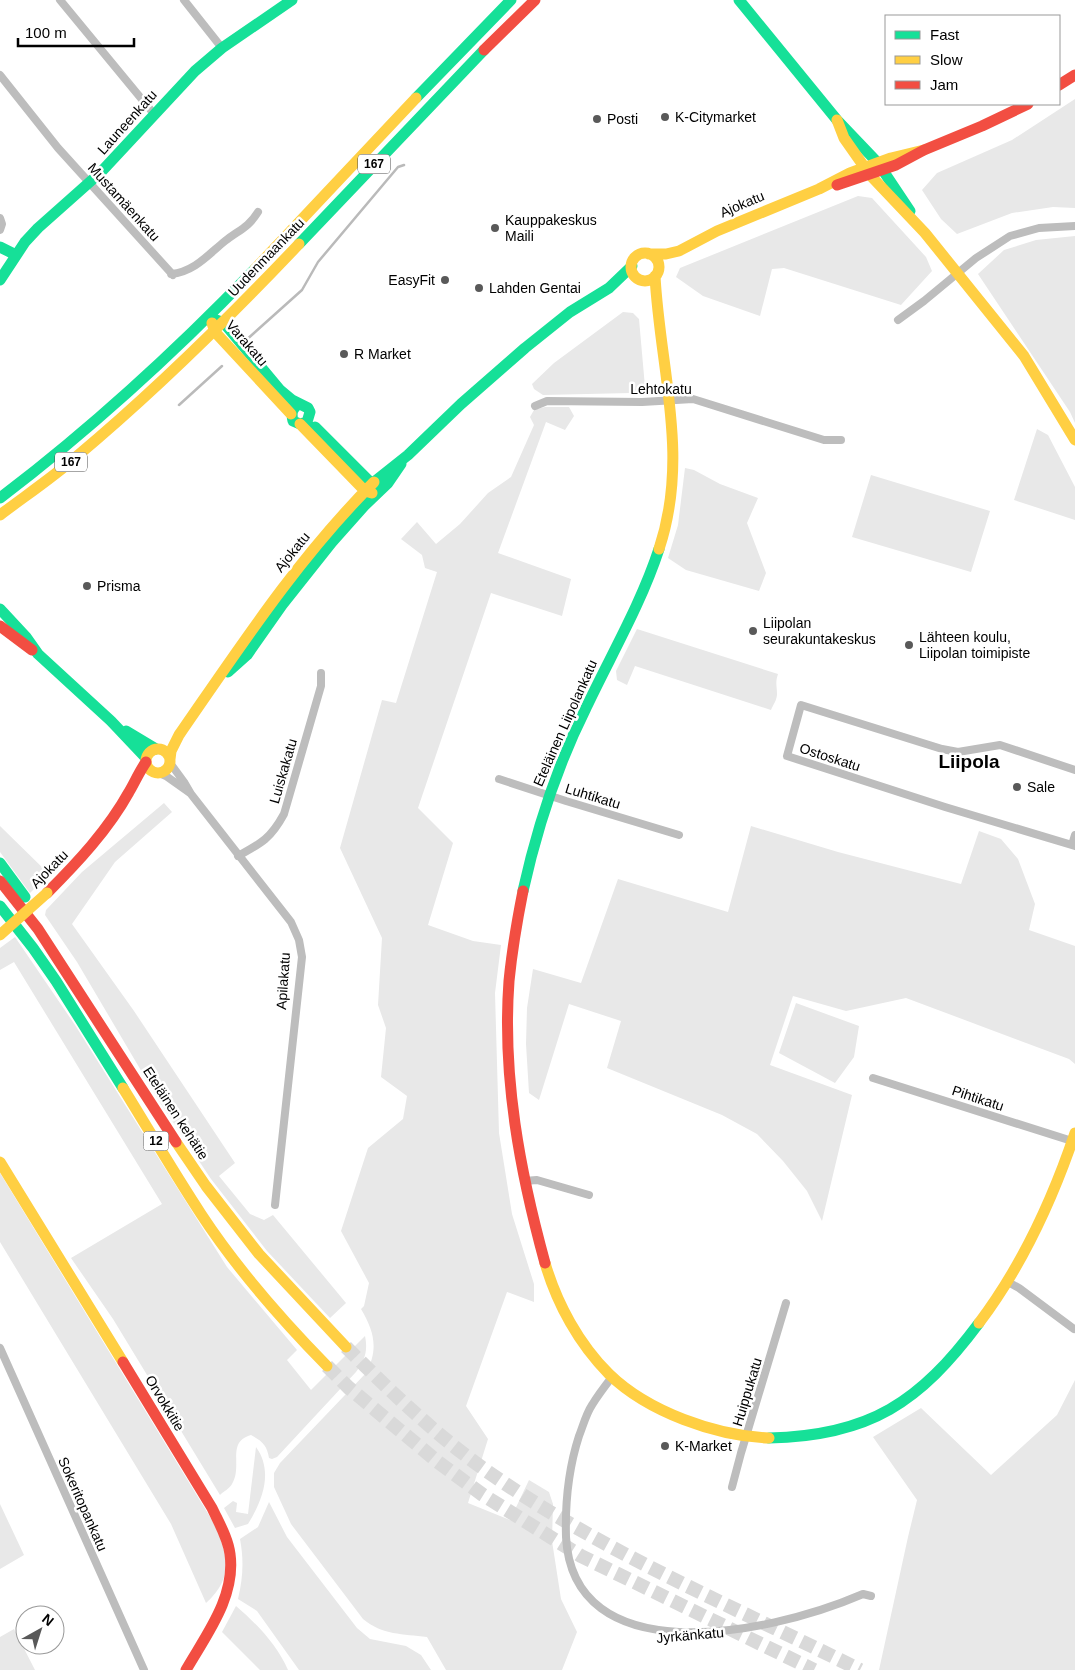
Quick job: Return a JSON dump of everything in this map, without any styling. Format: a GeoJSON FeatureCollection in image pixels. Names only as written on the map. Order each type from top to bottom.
{"type":"FeatureCollection","features":[{"type":"Feature","properties":{"kind":"main road","name":"Launeenkatu"},"geometry":{"type":"LineString","coordinates":[[0,280],[16,255],[38,228],[114,159],[195,71],[222,48],[292,0]]}},
{"type":"Feature","properties":{"kind":"main road","name":"Uudenmaankatu"},"geometry":{"type":"LineString","coordinates":[[0,498],[96,422],[209,317],[511,0]]}},
{"type":"Feature","properties":{"kind":"main road","name":"Uudenmaankatu"},"geometry":{"type":"LineString","coordinates":[[0,515],[60,471],[218,336],[454,78],[535,0]]}},
{"type":"Feature","properties":{"kind":"main road"},"geometry":{"type":"LineString","coordinates":[[734,0],[742,4],[837,120],[880,167],[925,233]]}},
{"type":"Feature","properties":{"kind":"main road"},"geometry":{"type":"LineString","coordinates":[[1060,84],[1075,75]]}},
{"type":"Feature","properties":{"kind":"main road","name":"Ajokatu"},"geometry":{"type":"LineString","coordinates":[[649,254],[666,254],[679,251],[717,231],[819,189],[850,173],[867,172],[880,167],[890,158],[924,150],[1026,105]]}},
{"type":"Feature","properties":{"kind":"main road"},"geometry":{"type":"LineString","coordinates":[[837,120],[844,138],[867,172],[925,233],[1024,356],[1075,440]]}},
{"type":"Feature","properties":{"kind":"main road"},"geometry":{"type":"LineString","coordinates":[[0,247],[16,255]]}},
{"type":"Feature","properties":{"kind":"main road","name":"Ajokatu"},"geometry":{"type":"LineString","coordinates":[[657,273],[679,251]]}},
{"type":"Feature","properties":{"kind":"main road"},"geometry":{"type":"LineString","coordinates":[[649,254],[656,259],[657,273],[648,280],[640,279],[634,275],[632,266],[634,259],[638,255],[649,254]]}},
{"type":"Feature","properties":{"kind":"main road","name":"Ajokatu"},"geometry":{"type":"LineString","coordinates":[[170,762],[171,751],[179,734],[216,682],[247,655],[305,576],[372,491],[388,483],[408,455],[461,404],[525,348],[570,312],[609,288],[632,266]]}},
{"type":"Feature","properties":{"kind":"main road","name":"Eteläinen Liipolankatu"},"geometry":{"type":"LineString","coordinates":[[657,273],[657,309],[673,433],[673,474],[667,521],[662,542],[642,592],[563,758],[549,796],[530,861],[513,948],[510,982],[509,1058],[512,1100],[524,1182],[551,1283],[582,1339],[612,1377],[649,1402],[704,1427],[746,1436],[797,1438],[838,1430],[871,1419],[909,1398],[935,1377],[982,1321],[1027,1249],[1043,1216],[1074,1139]]}},
{"type":"Feature","properties":{"kind":"main road","name":"Ajokatu"},"geometry":{"type":"LineString","coordinates":[[609,288],[640,279]]}},
{"type":"Feature","properties":{"kind":"main road","name":"Eteläinen Liipolankatu"},"geometry":{"type":"LineString","coordinates":[[640,279],[657,309]]}},
{"type":"Feature","properties":{"kind":"main road","name":"Varakatu"},"geometry":{"type":"LineString","coordinates":[[209,317],[227,327],[249,360],[291,414]]}},
{"type":"Feature","properties":{"kind":"main road","name":"Varakatu"},"geometry":{"type":"LineString","coordinates":[[209,317],[218,336],[249,360],[280,390],[299,404]]}},
{"type":"Feature","properties":{"kind":"main road"},"geometry":{"type":"LineString","coordinates":[[299,404],[308,408],[312,424],[372,491],[308,430],[293,421],[291,414],[294,407],[299,404]]}},
{"type":"Feature","properties":{"kind":"main road"},"geometry":{"type":"LineString","coordinates":[[300,424],[307,422],[310,415]]}},
{"type":"Feature","properties":{"kind":"main road"},"geometry":{"type":"LineString","coordinates":[[0,609],[26,637],[38,654]]}},
{"type":"Feature","properties":{"kind":"main road"},"geometry":{"type":"LineString","coordinates":[[0,626],[38,654],[111,721],[146,760],[148,768],[156,773],[166,770],[170,762],[167,754],[111,721]]}},
{"type":"Feature","properties":{"kind":"main road","name":"Ajokatu"},"geometry":{"type":"LineString","coordinates":[[159,749],[179,734]]}},
{"type":"Feature","properties":{"kind":"main road"},"geometry":{"type":"LineString","coordinates":[[146,760],[148,754],[159,749]]}},
{"type":"Feature","properties":{"kind":"main road","name":"Ajokatu"},"geometry":{"type":"LineString","coordinates":[[0,935],[74,866],[99,836],[129,792],[146,760]]}},
{"type":"Feature","properties":{"kind":"main road","name":"Ajokatu"},"geometry":{"type":"LineString","coordinates":[[129,792],[156,773]]}},
{"type":"Feature","properties":{"kind":"main road"},"geometry":{"type":"LineString","coordinates":[[0,863],[48,930],[132,1073]]}},
{"type":"Feature","properties":{"kind":"main road","name":"Eteläinen kehätie"},"geometry":{"type":"LineString","coordinates":[[0,881],[38,929],[181,1151],[226,1213],[259,1254],[346,1347]]}},
{"type":"Feature","properties":{"kind":"main road","name":"12"},"geometry":{"type":"LineString","coordinates":[[0,906],[33,948],[56,982],[219,1240],[268,1303],[327,1366]]}},
{"type":"Feature","properties":{"kind":"main road","name":"Orvokkitie"},"geometry":{"type":"LineString","coordinates":[[0,1162],[212,1508],[228,1540],[231,1563],[229,1587],[219,1612],[186,1670]]}},
{"type":"Feature","properties":{"kind":"street"},"geometry":{"type":"LineString","coordinates":[[60,0],[154,114]]}},
{"type":"Feature","properties":{"kind":"street"},"geometry":{"type":"LineString","coordinates":[[184,0],[222,48]]}},
{"type":"Feature","properties":{"kind":"street","name":"Mustamäenkatu"},"geometry":{"type":"LineString","coordinates":[[0,75],[58,148],[172,274],[181,273],[196,265],[226,240],[252,222],[258,212]]}},
{"type":"Feature","properties":{"kind":"street"},"geometry":{"type":"LineString","coordinates":[[0,218],[2,224],[0,230]]}},
{"type":"Feature","properties":{"kind":"street"},"geometry":{"type":"LineString","coordinates":[[898,320],[924,301],[957,272],[1010,236],[1039,228],[1075,226]]}},
{"type":"Feature","properties":{"kind":"street","name":"Lehtokatu"},"geometry":{"type":"LineString","coordinates":[[535,406],[547,401],[642,402],[693,399],[824,440],[841,440]]}},
{"type":"Feature","properties":{"kind":"street","name":"Luiskakatu"},"geometry":{"type":"LineString","coordinates":[[238,856],[269,837],[284,814],[322,686],[321,674]]}},
{"type":"Feature","properties":{"kind":"street","name":"Ostoskatu"},"geometry":{"type":"LineString","coordinates":[[1073,846],[945,808],[786,756],[801,706],[942,749],[958,752],[1000,745],[1075,770]]}},
{"type":"Feature","properties":{"kind":"street","name":"Apilakatu"},"geometry":{"type":"LineString","coordinates":[[170,762],[191,794],[291,922],[299,940],[302,957],[275,1205]]}},
{"type":"Feature","properties":{"kind":"street","name":"Apilakatu"},"geometry":{"type":"LineString","coordinates":[[156,773],[166,776],[191,794]]}},
{"type":"Feature","properties":{"kind":"street","name":"Luhtikatu"},"geometry":{"type":"LineString","coordinates":[[499,779],[679,835]]}},
{"type":"Feature","properties":{"kind":"street"},"geometry":{"type":"LineString","coordinates":[[1073,846],[1075,835]]}},
{"type":"Feature","properties":{"kind":"street","name":"Pihtikatu"},"geometry":{"type":"LineString","coordinates":[[873,1078],[1074,1139]]}},
{"type":"Feature","properties":{"kind":"street"},"geometry":{"type":"LineString","coordinates":[[524,1182],[537,1180],[590,1195]]}},
{"type":"Feature","properties":{"kind":"street"},"geometry":{"type":"LineString","coordinates":[[1008,1282],[1074,1329]]}},
{"type":"Feature","properties":{"kind":"street","name":"Huippukatu"},"geometry":{"type":"LineString","coordinates":[[732,1487],[786,1303]]}},
{"type":"Feature","properties":{"kind":"street","name":"Sokeritopankatu"},"geometry":{"type":"LineString","coordinates":[[0,1348],[144,1670]]}},
{"type":"Feature","properties":{"kind":"street"},"geometry":{"type":"LineString","coordinates":[[575,1590],[566,1549],[565,1506],[567,1484],[574,1452],[591,1406],[612,1377]]}},
{"type":"Feature","properties":{"kind":"street"},"geometry":{"type":"LineString","coordinates":[[766,1633],[863,1594],[871,1596]]}},
{"type":"Feature","properties":{"kind":"shaded area"},"geometry":{"type":"Polygon","coordinates":[[[1075,99],[1075,208],[1053,207],[1012,213],[957,234],[941,219],[922,190],[937,173],[1012,140],[1075,99]]]}},
{"type":"Feature","properties":{"kind":"shaded area"},"geometry":{"type":"Polygon","coordinates":[[[858,196],[872,198],[926,257],[932,271],[901,305],[784,268],[772,269],[760,316],[703,296],[676,277],[680,268],[858,196]]]}},
{"type":"Feature","properties":{"kind":"shaded area"},"geometry":{"type":"Polygon","coordinates":[[[1075,236],[1075,423],[1070,412],[978,274],[1004,250],[1036,240],[1075,236]]]}},
{"type":"Feature","properties":{"kind":"shaded area"},"geometry":{"type":"Polygon","coordinates":[[[623,312],[633,313],[639,319],[645,387],[640,392],[543,395],[534,389],[532,384],[554,363],[623,312]]]}},
{"type":"Feature","properties":{"kind":"shaded area"},"geometry":{"type":"Polygon","coordinates":[[[545,407],[569,407],[574,416],[565,430],[546,422],[498,553],[571,579],[562,616],[491,593],[418,808],[453,843],[428,925],[473,941],[501,945],[495,993],[499,1133],[512,1214],[534,1284],[534,1302],[507,1292],[466,1406],[488,1439],[468,1503],[510,1520],[529,1480],[549,1492],[553,1504],[552,1541],[561,1599],[577,1632],[562,1670],[446,1670],[427,1637],[385,1631],[363,1619],[291,1524],[274,1487],[274,1473],[280,1463],[366,1373],[373,1356],[372,1333],[361,1309],[364,1306],[369,1283],[341,1231],[368,1148],[403,1119],[407,1096],[381,1077],[386,1028],[378,1005],[382,938],[340,848],[382,700],[396,703],[437,572],[425,568],[422,555],[401,539],[417,522],[436,544],[460,524],[488,493],[511,477],[534,425],[530,417],[534,410],[545,407]]]}},
{"type":"Feature","properties":{"kind":"shaded area"},"geometry":{"type":"Polygon","coordinates":[[[1037,429],[1048,435],[1075,487],[1075,520],[1014,500],[1037,429]]]}},
{"type":"Feature","properties":{"kind":"shaded area"},"geometry":{"type":"Polygon","coordinates":[[[685,468],[694,470],[720,484],[758,498],[747,523],[766,573],[759,591],[686,570],[668,558],[678,525],[685,468]]]}},
{"type":"Feature","properties":{"kind":"shaded area"},"geometry":{"type":"Polygon","coordinates":[[[871,475],[990,511],[971,572],[852,537],[871,475]]]}},
{"type":"Feature","properties":{"kind":"shaded area"},"geometry":{"type":"Polygon","coordinates":[[[637,629],[778,674],[776,682],[777,696],[771,710],[635,666],[627,685],[617,680],[616,671],[637,629]]]}},
{"type":"Feature","properties":{"kind":"shaded area"},"geometry":{"type":"Polygon","coordinates":[[[164,803],[172,812],[115,862],[72,924],[134,1011],[235,1163],[219,1176],[250,1214],[264,1220],[273,1215],[346,1303],[330,1318],[267,1251],[211,1179],[159,1101],[77,962],[45,915],[46,910],[82,872],[164,803]]]}},
{"type":"Feature","properties":{"kind":"shaded area"},"geometry":{"type":"Polygon","coordinates":[[[0,826],[49,874],[30,893],[0,852],[0,826]]]}},
{"type":"Feature","properties":{"kind":"shaded area"},"geometry":{"type":"Polygon","coordinates":[[[751,826],[838,852],[961,884],[979,831],[1001,839],[1018,859],[1035,904],[1029,930],[1075,946],[1075,1064],[1069,1059],[906,998],[846,1011],[793,996],[770,1065],[852,1095],[822,1221],[807,1191],[783,1161],[757,1134],[722,1115],[607,1068],[621,1021],[569,1004],[539,1100],[529,1093],[526,1044],[527,1008],[533,969],[581,983],[618,879],[728,912],[751,826]]]}},
{"type":"Feature","properties":{"kind":"shaded area"},"geometry":{"type":"Polygon","coordinates":[[[15,937],[75,1025],[227,1267],[297,1350],[287,1360],[311,1390],[365,1336],[365,1355],[356,1372],[277,1457],[269,1458],[263,1444],[251,1435],[243,1438],[237,1449],[235,1477],[231,1485],[220,1495],[113,1319],[71,1258],[162,1204],[14,962],[0,970],[0,948],[15,937]]]}},
{"type":"Feature","properties":{"kind":"shaded area"},"geometry":{"type":"Polygon","coordinates":[[[796,1003],[859,1026],[854,1057],[835,1083],[779,1053],[796,1003]]]}},
{"type":"Feature","properties":{"kind":"shaded area"},"geometry":{"type":"Polygon","coordinates":[[[0,1173],[215,1525],[225,1557],[225,1575],[215,1593],[206,1603],[171,1524],[0,1242],[0,1173]]]}},
{"type":"Feature","properties":{"kind":"shaded area"},"geometry":{"type":"Polygon","coordinates":[[[1075,1380],[1075,1670],[879,1670],[917,1500],[873,1437],[921,1408],[991,1475],[1057,1415],[1075,1380]]]}},
{"type":"Feature","properties":{"kind":"shaded area"},"geometry":{"type":"Polygon","coordinates":[[[256,1447],[264,1466],[264,1486],[258,1506],[248,1524],[235,1528],[224,1508],[233,1501],[237,1503],[236,1512],[248,1514],[256,1447]]]}},
{"type":"Feature","properties":{"kind":"shaded area"},"geometry":{"type":"Polygon","coordinates":[[[269,1502],[287,1537],[357,1628],[370,1639],[406,1646],[421,1655],[431,1670],[299,1670],[257,1611],[238,1599],[242,1569],[240,1539],[258,1527],[269,1502]]]}},
{"type":"Feature","properties":{"kind":"shaded area"},"geometry":{"type":"Polygon","coordinates":[[[0,1504],[24,1555],[0,1569],[0,1504]]]}},
{"type":"Feature","properties":{"kind":"shaded area"},"geometry":{"type":"Polygon","coordinates":[[[236,1606],[266,1635],[288,1670],[260,1670],[222,1632],[236,1606]]]}},
{"type":"Feature","properties":{"kind":"shaded area"},"geometry":{"type":"Polygon","coordinates":[[[14,1629],[15,1655],[27,1655],[35,1670],[0,1670],[0,1637],[14,1629]]]}},
{"type":"Feature","properties":{"kind":"waterway"},"geometry":{"type":"LineString","coordinates":[[244,342],[302,290],[318,262],[398,167],[404,165]]}},
{"type":"Feature","properties":{"kind":"waterway"},"geometry":{"type":"LineString","coordinates":[[179,405],[222,366]]}},
{"type":"Feature","properties":{"kind":"tunnel"},"geometry":{"type":"LineString","coordinates":[[346,1347],[399,1398],[455,1447],[494,1476],[538,1504],[628,1556],[860,1670]]}},
{"type":"Feature","properties":{"kind":"tunnel"},"geometry":{"type":"LineString","coordinates":[[327,1366],[349,1388],[438,1462],[483,1495],[581,1556],[814,1670]]}},
{"type":"Feature","properties":{"kind":"traffic: fast"},"geometry":{"type":"LineString","coordinates":[[0,280],[25,242],[38,228],[101,172],[195,71],[222,48],[292,0]]}},
{"type":"Feature","properties":{"kind":"traffic: fast"},"geometry":{"type":"LineString","coordinates":[[416,98],[511,0]]}},
{"type":"Feature","properties":{"kind":"traffic: fast"},"geometry":{"type":"LineString","coordinates":[[739,0],[837,120],[878,163],[910,211]]}},
{"type":"Feature","properties":{"kind":"traffic: fast"},"geometry":{"type":"LineString","coordinates":[[299,244],[484,50]]}},
{"type":"Feature","properties":{"kind":"traffic: fast"},"geometry":{"type":"LineString","coordinates":[[0,247],[16,255]]}},
{"type":"Feature","properties":{"kind":"traffic: fast"},"geometry":{"type":"LineString","coordinates":[[374,482],[408,455],[461,404],[525,348],[570,312],[609,288],[632,266]]}},
{"type":"Feature","properties":{"kind":"traffic: fast"},"geometry":{"type":"LineString","coordinates":[[0,498],[100,417],[194,330],[255,269]]}},
{"type":"Feature","properties":{"kind":"traffic: fast"},"geometry":{"type":"LineString","coordinates":[[216,320],[224,323],[280,390],[292,400],[308,408],[310,412],[307,422],[300,424],[293,421],[292,416],[293,409],[299,404]]}},
{"type":"Feature","properties":{"kind":"traffic: fast"},"geometry":{"type":"LineString","coordinates":[[315,427],[375,489]]}},
{"type":"Feature","properties":{"kind":"traffic: fast"},"geometry":{"type":"LineString","coordinates":[[228,672],[247,655],[282,605],[332,542],[364,506],[388,483],[401,464]]}},
{"type":"Feature","properties":{"kind":"traffic: fast"},"geometry":{"type":"LineString","coordinates":[[523,891],[541,821],[566,752],[635,610],[659,549]]}},
{"type":"Feature","properties":{"kind":"traffic: fast"},"geometry":{"type":"LineString","coordinates":[[0,609],[26,637],[38,654],[111,721],[146,758]]}},
{"type":"Feature","properties":{"kind":"traffic: fast"},"geometry":{"type":"LineString","coordinates":[[126,731],[156,749]]}},
{"type":"Feature","properties":{"kind":"traffic: fast"},"geometry":{"type":"LineString","coordinates":[[0,863],[25,897]]}},
{"type":"Feature","properties":{"kind":"traffic: fast"},"geometry":{"type":"LineString","coordinates":[[0,906],[56,981],[123,1088]]}},
{"type":"Feature","properties":{"kind":"traffic: fast"},"geometry":{"type":"LineString","coordinates":[[769,1438],[805,1436],[836,1430],[864,1422],[890,1409],[913,1394],[936,1374],[979,1323]]}},
{"type":"Feature","properties":{"kind":"traffic: slow"},"geometry":{"type":"LineString","coordinates":[[255,269],[416,98]]}},
{"type":"Feature","properties":{"kind":"traffic: slow"},"geometry":{"type":"LineString","coordinates":[[837,120],[844,138],[870,175],[925,233],[1024,356],[1075,440]]}},
{"type":"Feature","properties":{"kind":"traffic: slow"},"geometry":{"type":"LineString","coordinates":[[649,254],[666,254],[679,251],[717,231],[819,189],[850,173],[891,158],[924,150]]}},
{"type":"Feature","properties":{"kind":"traffic: slow"},"geometry":{"type":"LineString","coordinates":[[0,515],[67,465],[163,380],[299,244]]}},
{"type":"Feature","properties":{"kind":"traffic: slow"},"geometry":{"type":"LineString","coordinates":[[645,253],[655,257],[659,267],[655,277],[645,281],[635,277],[631,267],[635,257],[645,253]]}},
{"type":"Feature","properties":{"kind":"traffic: slow"},"geometry":{"type":"LineString","coordinates":[[655,276],[673,447],[668,514],[659,549]]}},
{"type":"Feature","properties":{"kind":"traffic: slow"},"geometry":{"type":"LineString","coordinates":[[212,323],[215,332],[291,414]]}},
{"type":"Feature","properties":{"kind":"traffic: slow"},"geometry":{"type":"LineString","coordinates":[[300,424],[365,491],[372,493]]}},
{"type":"Feature","properties":{"kind":"traffic: slow"},"geometry":{"type":"LineString","coordinates":[[170,759],[171,751],[179,735],[271,604],[320,541],[374,482]]}},
{"type":"Feature","properties":{"kind":"traffic: slow"},"geometry":{"type":"LineString","coordinates":[[158,749],[163,750],[169,756],[170,761],[169,766],[163,772],[158,773],[153,772],[147,766],[146,761],[147,756],[153,750],[158,749]]}},
{"type":"Feature","properties":{"kind":"traffic: slow"},"geometry":{"type":"LineString","coordinates":[[0,935],[47,893]]}},
{"type":"Feature","properties":{"kind":"traffic: slow"},"geometry":{"type":"LineString","coordinates":[[123,1088],[191,1199],[229,1254],[276,1312],[327,1366]]}},
{"type":"Feature","properties":{"kind":"traffic: slow"},"geometry":{"type":"LineString","coordinates":[[979,1323],[995,1301],[1022,1256],[1046,1208],[1075,1133]]}},
{"type":"Feature","properties":{"kind":"traffic: slow"},"geometry":{"type":"LineString","coordinates":[[176,1142],[206,1186],[259,1254],[346,1347]]}},
{"type":"Feature","properties":{"kind":"traffic: slow"},"geometry":{"type":"LineString","coordinates":[[0,1162],[123,1362]]}},
{"type":"Feature","properties":{"kind":"traffic: slow"},"geometry":{"type":"LineString","coordinates":[[545,1263],[570,1323],[598,1362],[625,1388],[643,1400],[684,1420],[727,1432],[769,1438]]}},
{"type":"Feature","properties":{"kind":"traffic: jam"},"geometry":{"type":"LineString","coordinates":[[484,50],[535,0]]}},
{"type":"Feature","properties":{"kind":"traffic: jam"},"geometry":{"type":"LineString","coordinates":[[1060,84],[1075,75]]}},
{"type":"Feature","properties":{"kind":"traffic: jam"},"geometry":{"type":"LineString","coordinates":[[837,185],[896,165],[924,150],[1026,105]]}},
{"type":"Feature","properties":{"kind":"traffic: jam"},"geometry":{"type":"LineString","coordinates":[[0,626],[32,650]]}},
{"type":"Feature","properties":{"kind":"traffic: jam"},"geometry":{"type":"LineString","coordinates":[[47,893],[81,858],[112,820],[146,762]]}},
{"type":"Feature","properties":{"kind":"traffic: jam"},"geometry":{"type":"LineString","coordinates":[[0,881],[38,929],[176,1142]]}},
{"type":"Feature","properties":{"kind":"traffic: jam"},"geometry":{"type":"LineString","coordinates":[[523,891],[509,981],[508,1053],[515,1124],[521,1159],[545,1263]]}},
{"type":"Feature","properties":{"kind":"traffic: jam"},"geometry":{"type":"LineString","coordinates":[[123,1362],[212,1508],[229,1548],[231,1570],[224,1600],[218,1615],[186,1670]]}},
{"type":"Feature","properties":{"kind":"place","name":"K-Citymarket"},"geometry":{"type":"Point","coordinates":[665,117]}},
{"type":"Feature","properties":{"kind":"place","name":"Posti"},"geometry":{"type":"Point","coordinates":[597,119]}},
{"type":"Feature","properties":{"kind":"place","name":"Kauppakeskus Maili"},"geometry":{"type":"Point","coordinates":[495,228]}},
{"type":"Feature","properties":{"kind":"place","name":"EasyFit"},"geometry":{"type":"Point","coordinates":[445,280]}},
{"type":"Feature","properties":{"kind":"place","name":"Lahden Gentai"},"geometry":{"type":"Point","coordinates":[479,288]}},
{"type":"Feature","properties":{"kind":"place","name":"R Market"},"geometry":{"type":"Point","coordinates":[344,354]}},
{"type":"Feature","properties":{"kind":"place","name":"Prisma"},"geometry":{"type":"Point","coordinates":[87,586]}},
{"type":"Feature","properties":{"kind":"place","name":"Liipolan seurakuntakeskus"},"geometry":{"type":"Point","coordinates":[753,631]}},
{"type":"Feature","properties":{"kind":"place","name":"Lähteen koulu, Liipolan toimipiste"},"geometry":{"type":"Point","coordinates":[909,645]}},
{"type":"Feature","properties":{"kind":"place","name":"Sale"},"geometry":{"type":"Point","coordinates":[1017,787]}},
{"type":"Feature","properties":{"kind":"place","name":"K-Market"},"geometry":{"type":"Point","coordinates":[665,1446]}},
{"type":"Feature","properties":{"kind":"district","name":"Liipola"},"geometry":{"type":"Point","coordinates":[969,761]}}]}
